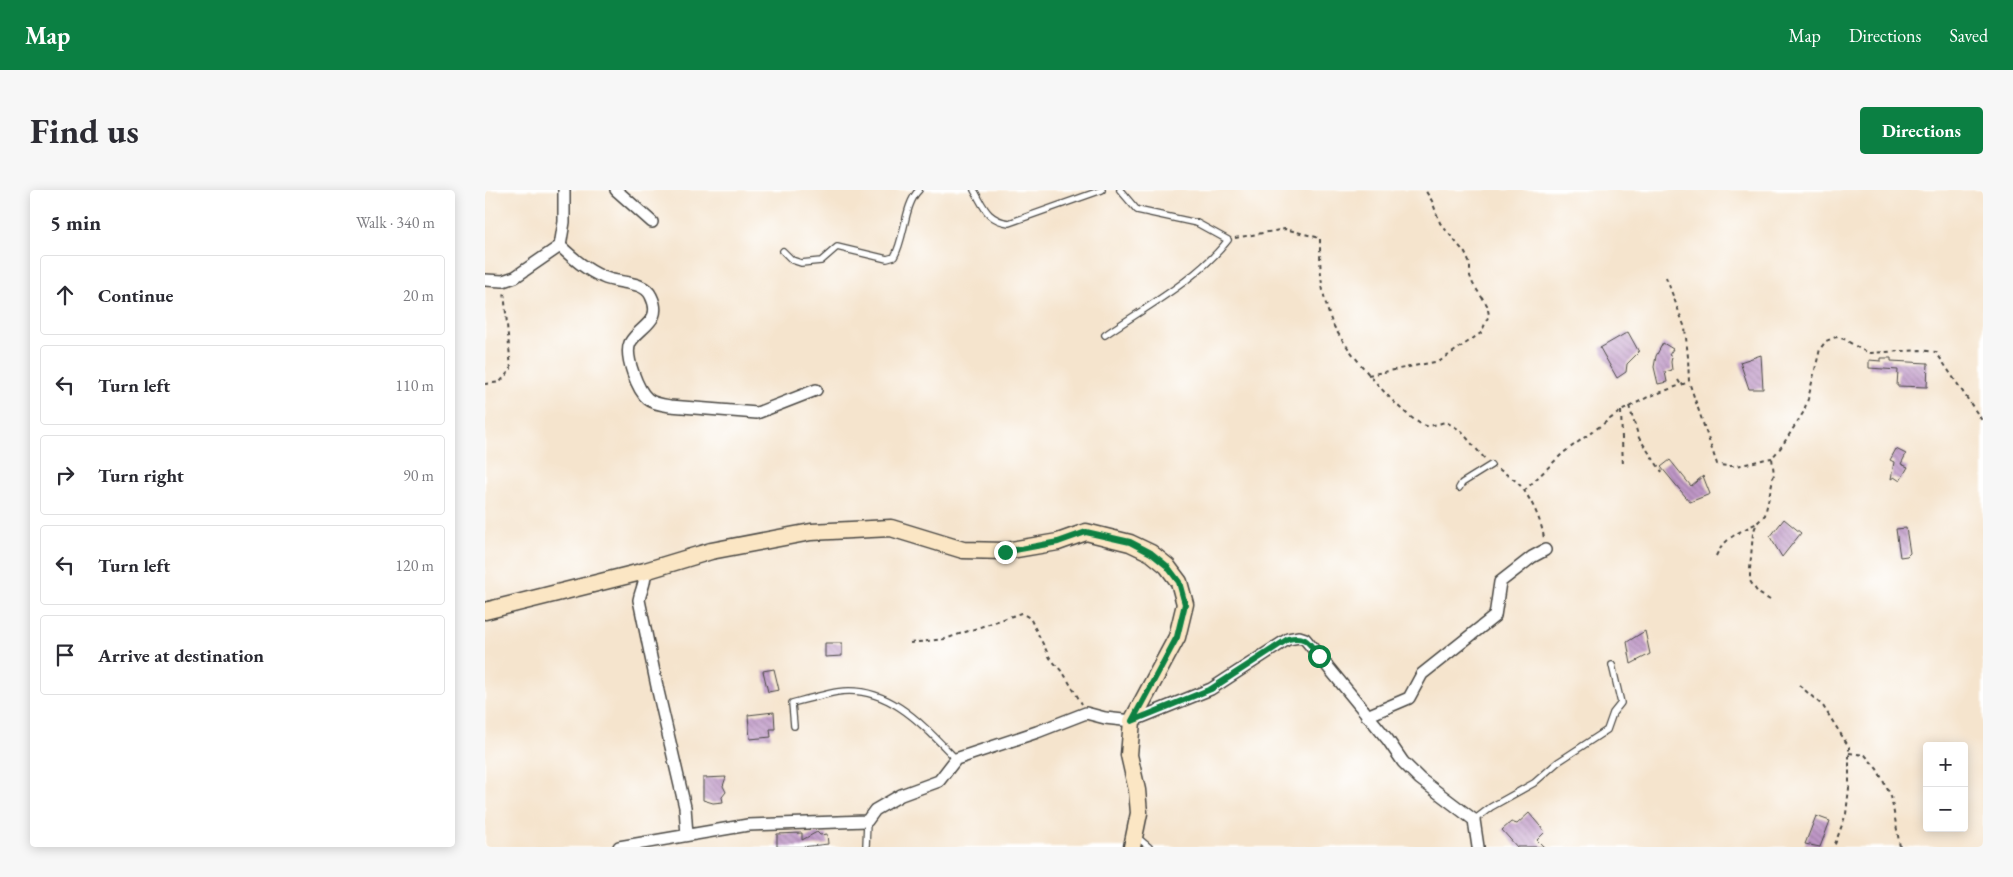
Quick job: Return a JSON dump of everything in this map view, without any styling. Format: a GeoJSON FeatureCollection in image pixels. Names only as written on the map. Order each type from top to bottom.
{"type":"FeatureCollection","features":[{"type":"Feature","properties":{"kind":"street"},"geometry":{"type":"LineString","coordinates":[[485,280],[503,281],[515,277],[560,246],[564,222],[564,190]]}},
{"type":"Feature","properties":{"kind":"street"},"geometry":{"type":"LineString","coordinates":[[616,190],[652,222]]}},
{"type":"Feature","properties":{"kind":"street"},"geometry":{"type":"LineString","coordinates":[[560,246],[581,265],[605,278],[639,286],[651,294],[655,309],[650,323],[630,344],[628,353],[634,377],[648,399],[660,405],[757,413],[816,390]]}},
{"type":"Feature","properties":{"kind":"street"},"geometry":{"type":"LineString","coordinates":[[485,611],[645,571],[711,550],[811,532],[891,528],[963,550],[1005,552],[1058,542],[1086,532],[1130,542],[1151,553],[1167,566],[1179,582],[1185,604],[1177,637],[1132,721],[1129,755],[1137,790],[1139,813],[1133,841]]}},
{"type":"Feature","properties":{"kind":"street"},"geometry":{"type":"LineString","coordinates":[[1367,716],[1409,698],[1422,674],[1495,616],[1500,582],[1532,557],[1545,550]]}},
{"type":"Feature","properties":{"kind":"street"},"geometry":{"type":"LineString","coordinates":[[645,571],[646,582],[640,591],[639,600],[685,806],[687,835]]}},
{"type":"Feature","properties":{"kind":"street"},"geometry":{"type":"LineString","coordinates":[[619,847],[748,825],[867,821],[875,810],[901,795],[939,781],[955,759],[1087,713],[1105,718],[1132,721],[1211,689],[1288,639],[1299,636],[1305,639],[1420,779],[1474,820],[1477,847]]}},
{"type":"Feature","properties":{"kind":"lane"},"geometry":{"type":"LineString","coordinates":[[783,251],[792,260],[801,263],[821,261],[837,247],[887,259],[894,257],[898,250],[909,209],[919,190]]}},
{"type":"Feature","properties":{"kind":"lane"},"geometry":{"type":"LineString","coordinates":[[974,190],[987,214],[997,221],[1009,223],[1102,190]]}},
{"type":"Feature","properties":{"kind":"lane"},"geometry":{"type":"LineString","coordinates":[[1105,335],[1192,276],[1218,253],[1229,240],[1197,223],[1137,210],[1119,190]]}},
{"type":"Feature","properties":{"kind":"lane"},"geometry":{"type":"LineString","coordinates":[[1459,488],[1491,465]]}},
{"type":"Feature","properties":{"kind":"lane"},"geometry":{"type":"LineString","coordinates":[[1474,820],[1491,807],[1534,783],[1558,762],[1607,730],[1613,713],[1621,703],[1613,665]]}},
{"type":"Feature","properties":{"kind":"lane"},"geometry":{"type":"LineString","coordinates":[[794,726],[792,703],[838,692],[862,691],[898,705],[916,718],[955,759]]}},
{"type":"Feature","properties":{"kind":"lane"},"geometry":{"type":"LineString","coordinates":[[866,847],[867,821]]}},
{"type":"Feature","properties":{"kind":"lane"},"geometry":{"type":"LineString","coordinates":[[1133,841],[1149,847]]}},
{"type":"Feature","properties":{"kind":"path"},"geometry":{"type":"LineString","coordinates":[[1367,375],[1441,361],[1481,333],[1489,315],[1487,305],[1470,276],[1471,264],[1465,253],[1440,224],[1432,201],[1425,190]]}},
{"type":"Feature","properties":{"kind":"path"},"geometry":{"type":"LineString","coordinates":[[1229,240],[1285,229],[1320,238],[1320,283],[1331,322],[1367,375],[1412,418],[1427,426],[1446,422],[1460,430],[1491,465],[1517,482],[1524,491],[1544,530],[1545,550]]}},
{"type":"Feature","properties":{"kind":"path"},"geometry":{"type":"LineString","coordinates":[[1666,277],[1685,328],[1689,382],[1717,464],[1731,467],[1772,458],[1803,413],[1819,349],[1827,341],[1836,338],[1844,339],[1871,353],[1913,350],[1935,352],[1983,422]]}},
{"type":"Feature","properties":{"kind":"path"},"geometry":{"type":"LineString","coordinates":[[485,384],[500,382],[511,369],[503,281]]}},
{"type":"Feature","properties":{"kind":"path"},"geometry":{"type":"LineString","coordinates":[[1678,380],[1681,384]]}},
{"type":"Feature","properties":{"kind":"path"},"geometry":{"type":"LineString","coordinates":[[1524,491],[1563,453],[1629,406],[1648,396],[1689,382]]}},
{"type":"Feature","properties":{"kind":"path"},"geometry":{"type":"LineString","coordinates":[[1629,406],[1639,438],[1662,472]]}},
{"type":"Feature","properties":{"kind":"path"},"geometry":{"type":"LineString","coordinates":[[1621,412],[1623,467]]}},
{"type":"Feature","properties":{"kind":"path"},"geometry":{"type":"LineString","coordinates":[[1716,556],[1721,546],[1734,534],[1757,523],[1765,515],[1774,474],[1772,458]]}},
{"type":"Feature","properties":{"kind":"path"},"geometry":{"type":"LineString","coordinates":[[1757,523],[1752,539],[1750,581],[1758,593],[1770,600]]}},
{"type":"Feature","properties":{"kind":"path"},"geometry":{"type":"LineString","coordinates":[[910,643],[945,639],[1021,613],[1030,618],[1049,658],[1064,674],[1087,713]]}},
{"type":"Feature","properties":{"kind":"path"},"geometry":{"type":"LineString","coordinates":[[1799,685],[1823,706],[1849,747],[1849,788],[1846,814],[1834,847]]}},
{"type":"Feature","properties":{"kind":"path"},"geometry":{"type":"LineString","coordinates":[[1849,753],[1865,755],[1877,768],[1891,796],[1900,847]]}},
{"type":"Feature","properties":{"kind":"building"},"geometry":{"type":"Polygon","coordinates":[[[1628,332],[1639,352],[1627,364],[1626,372],[1617,378],[1600,348],[1628,332]]]}},
{"type":"Feature","properties":{"kind":"building"},"geometry":{"type":"Polygon","coordinates":[[[1663,343],[1673,349],[1669,355],[1672,357],[1672,370],[1665,372],[1667,382],[1658,384],[1654,367],[1656,356],[1663,343]]]}},
{"type":"Feature","properties":{"kind":"building"},"geometry":{"type":"Polygon","coordinates":[[[1761,355],[1763,389],[1749,389],[1740,362],[1761,355]]]}},
{"type":"Feature","properties":{"kind":"building"},"geometry":{"type":"Polygon","coordinates":[[[1881,358],[1891,358],[1891,361],[1928,363],[1927,387],[1897,386],[1898,370],[1869,368],[1869,360],[1881,361],[1881,358]]]}},
{"type":"Feature","properties":{"kind":"building"},"geometry":{"type":"Polygon","coordinates":[[[1896,449],[1906,454],[1901,464],[1908,467],[1900,481],[1894,477],[1891,479],[1894,462],[1890,460],[1896,449]]]}},
{"type":"Feature","properties":{"kind":"building"},"geometry":{"type":"Polygon","coordinates":[[[1670,460],[1691,486],[1703,476],[1710,494],[1690,502],[1661,467],[1670,460]]]}},
{"type":"Feature","properties":{"kind":"building"},"geometry":{"type":"Polygon","coordinates":[[[1784,519],[1801,533],[1782,557],[1770,537],[1784,519]]]}},
{"type":"Feature","properties":{"kind":"building"},"geometry":{"type":"Polygon","coordinates":[[[1906,528],[1910,553],[1907,556],[1900,557],[1896,529],[1906,528]]]}},
{"type":"Feature","properties":{"kind":"building"},"geometry":{"type":"Polygon","coordinates":[[[1645,631],[1650,654],[1631,664],[1627,642],[1645,631]]]}},
{"type":"Feature","properties":{"kind":"building"},"geometry":{"type":"Polygon","coordinates":[[[825,643],[842,643],[842,656],[825,657],[825,643]]]}},
{"type":"Feature","properties":{"kind":"building"},"geometry":{"type":"Polygon","coordinates":[[[774,669],[779,690],[768,692],[763,671],[774,669]]]}},
{"type":"Feature","properties":{"kind":"building"},"geometry":{"type":"Polygon","coordinates":[[[774,712],[775,729],[770,729],[771,737],[750,739],[748,715],[774,712]]]}},
{"type":"Feature","properties":{"kind":"building"},"geometry":{"type":"Polygon","coordinates":[[[726,777],[723,786],[726,792],[722,797],[723,802],[713,803],[703,800],[703,778],[726,777]]]}},
{"type":"Feature","properties":{"kind":"building"},"geometry":{"type":"Polygon","coordinates":[[[1529,813],[1545,832],[1537,840],[1544,847],[1517,847],[1502,830],[1511,822],[1517,824],[1529,813]]]}},
{"type":"Feature","properties":{"kind":"building"},"geometry":{"type":"Polygon","coordinates":[[[1816,816],[1830,821],[1820,847],[1805,844],[1816,816]]]}},
{"type":"Feature","properties":{"kind":"building"},"geometry":{"type":"Polygon","coordinates":[[[817,832],[820,835],[827,834],[828,844],[777,847],[777,834],[802,833],[802,840],[817,832]]]}},
{"type":"Feature","properties":{"kind":"route"},"geometry":{"type":"LineString","coordinates":[[1005,552],[1058,542],[1086,532],[1130,542],[1151,553],[1167,566],[1179,582],[1185,604],[1177,637],[1132,721],[1211,689],[1288,639],[1299,636],[1305,639],[1319,656]]}}]}
